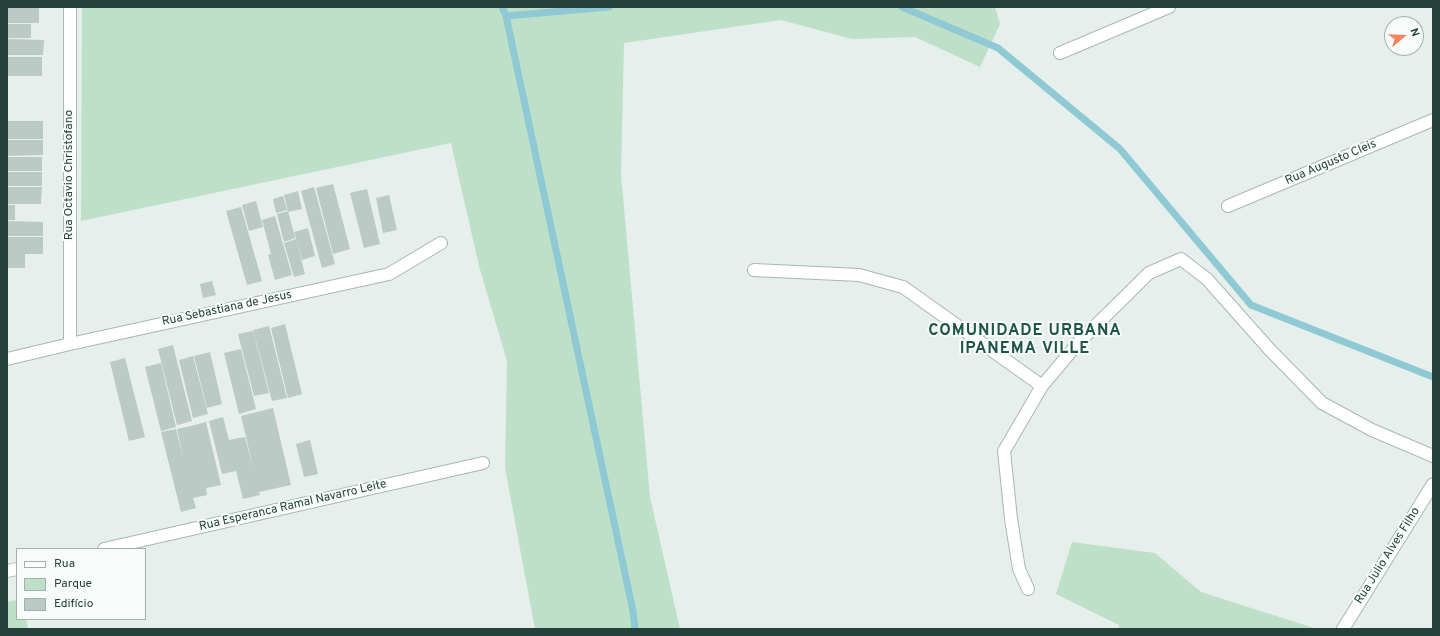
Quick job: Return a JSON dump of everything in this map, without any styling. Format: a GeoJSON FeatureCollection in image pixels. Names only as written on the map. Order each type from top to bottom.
{"type":"FeatureCollection","features":[{"type":"Feature","properties":{"kind":"street","name":"Rua Octavio Christofano"},"geometry":{"type":"LineString","coordinates":[[70,7],[70,344]]}},
{"type":"Feature","properties":{"kind":"street"},"geometry":{"type":"LineString","coordinates":[[1060,53],[1169,7]]}},
{"type":"Feature","properties":{"kind":"street","name":"Rua Augusto Cleis"},"geometry":{"type":"LineString","coordinates":[[1228,206],[1433,120]]}},
{"type":"Feature","properties":{"kind":"street","name":"Rua Sebastiana de Jesus"},"geometry":{"type":"LineString","coordinates":[[7,359],[389,274],[441,243]]}},
{"type":"Feature","properties":{"kind":"street"},"geometry":{"type":"LineString","coordinates":[[1028,589],[1019,569],[1011,519],[1004,451],[1042,386],[1079,342],[1149,273],[1181,259],[1207,279],[1270,350],[1322,403],[1372,430],[1433,456]]}},
{"type":"Feature","properties":{"kind":"street"},"geometry":{"type":"LineString","coordinates":[[754,270],[859,275],[903,287],[1042,386]]}},
{"type":"Feature","properties":{"kind":"street","name":"Rua Esperanca Ramal Navarro Leite"},"geometry":{"type":"LineString","coordinates":[[108,548],[483,463]]}},
{"type":"Feature","properties":{"kind":"street","name":"Rua Julio Alves Filho"},"geometry":{"type":"LineString","coordinates":[[1343,629],[1433,484]]}},
{"type":"Feature","properties":{"kind":"green space"},"geometry":{"type":"Polygon","coordinates":[[[82,7],[995,7],[1000,24],[980,67],[915,37],[852,39],[781,20],[624,43],[621,174],[650,497],[680,629],[535,629],[505,468],[507,361],[479,266],[451,143],[81,221],[82,7]]]}},
{"type":"Feature","properties":{"kind":"green space"},"geometry":{"type":"Polygon","coordinates":[[[1072,542],[1155,553],[1201,592],[1314,628],[1118,629],[1119,625],[1056,594],[1072,542]]]}},
{"type":"Feature","properties":{"kind":"green space"},"geometry":{"type":"Polygon","coordinates":[[[16,600],[16,620],[26,620],[28,629],[7,629],[7,602],[16,600]]]}},
{"type":"Feature","properties":{"kind":"building"},"geometry":{"type":"Polygon","coordinates":[[[7,8],[39,8],[39,23],[7,23],[7,8]]]}},
{"type":"Feature","properties":{"kind":"building"},"geometry":{"type":"Polygon","coordinates":[[[7,24],[31,24],[31,38],[7,38],[7,24]]]}},
{"type":"Feature","properties":{"kind":"building"},"geometry":{"type":"Polygon","coordinates":[[[7,39],[44,40],[43,55],[7,55],[7,39]]]}},
{"type":"Feature","properties":{"kind":"building"},"geometry":{"type":"Polygon","coordinates":[[[7,57],[42,57],[42,76],[7,76],[7,57]]]}},
{"type":"Feature","properties":{"kind":"building"},"geometry":{"type":"Polygon","coordinates":[[[7,121],[43,121],[43,139],[7,139],[7,121]]]}},
{"type":"Feature","properties":{"kind":"building"},"geometry":{"type":"Polygon","coordinates":[[[7,140],[43,140],[43,155],[7,156],[7,140]]]}},
{"type":"Feature","properties":{"kind":"building"},"geometry":{"type":"Polygon","coordinates":[[[7,157],[42,157],[42,171],[7,171],[7,157]]]}},
{"type":"Feature","properties":{"kind":"building"},"geometry":{"type":"Polygon","coordinates":[[[7,172],[42,172],[42,186],[7,186],[7,172]]]}},
{"type":"Feature","properties":{"kind":"building"},"geometry":{"type":"Polygon","coordinates":[[[333,184],[350,249],[333,254],[316,188],[333,184]]]}},
{"type":"Feature","properties":{"kind":"building"},"geometry":{"type":"Polygon","coordinates":[[[7,187],[42,187],[41,204],[7,204],[7,187]]]}},
{"type":"Feature","properties":{"kind":"building"},"geometry":{"type":"Polygon","coordinates":[[[314,187],[335,264],[322,268],[301,191],[314,187]]]}},
{"type":"Feature","properties":{"kind":"building"},"geometry":{"type":"Polygon","coordinates":[[[367,189],[380,244],[364,248],[350,193],[367,189]]]}},
{"type":"Feature","properties":{"kind":"building"},"geometry":{"type":"Polygon","coordinates":[[[298,191],[302,209],[288,212],[284,195],[298,191]]]}},
{"type":"Feature","properties":{"kind":"building"},"geometry":{"type":"Polygon","coordinates":[[[389,195],[397,230],[383,233],[376,198],[389,195]]]}},
{"type":"Feature","properties":{"kind":"building"},"geometry":{"type":"Polygon","coordinates":[[[283,196],[287,210],[276,213],[273,199],[283,196]]]}},
{"type":"Feature","properties":{"kind":"building"},"geometry":{"type":"Polygon","coordinates":[[[256,201],[263,227],[249,231],[242,205],[256,201]]]}},
{"type":"Feature","properties":{"kind":"building"},"geometry":{"type":"Polygon","coordinates":[[[7,205],[15,205],[15,220],[7,220],[7,205]]]}},
{"type":"Feature","properties":{"kind":"building"},"geometry":{"type":"Polygon","coordinates":[[[241,207],[262,281],[247,285],[226,211],[241,207]]]}},
{"type":"Feature","properties":{"kind":"building"},"geometry":{"type":"Polygon","coordinates":[[[288,211],[295,238],[284,242],[277,214],[288,211]]]}},
{"type":"Feature","properties":{"kind":"building"},"geometry":{"type":"Polygon","coordinates":[[[275,216],[292,275],[275,280],[268,255],[271,254],[262,220],[275,216]]]}},
{"type":"Feature","properties":{"kind":"building"},"geometry":{"type":"Polygon","coordinates":[[[7,221],[43,222],[43,236],[7,236],[7,221]]]}},
{"type":"Feature","properties":{"kind":"building"},"geometry":{"type":"Polygon","coordinates":[[[308,228],[315,256],[302,260],[294,232],[308,228]]]}},
{"type":"Feature","properties":{"kind":"building"},"geometry":{"type":"Polygon","coordinates":[[[7,237],[43,237],[43,254],[25,254],[25,268],[7,268],[7,237]]]}},
{"type":"Feature","properties":{"kind":"building"},"geometry":{"type":"Polygon","coordinates":[[[296,239],[305,274],[294,277],[284,243],[296,239]]]}},
{"type":"Feature","properties":{"kind":"building"},"geometry":{"type":"Polygon","coordinates":[[[212,281],[216,295],[203,298],[200,284],[212,281]]]}},
{"type":"Feature","properties":{"kind":"building"},"geometry":{"type":"Polygon","coordinates":[[[285,324],[302,394],[288,398],[271,328],[285,324]]]}},
{"type":"Feature","properties":{"kind":"building"},"geometry":{"type":"Polygon","coordinates":[[[269,326],[287,398],[272,401],[253,330],[269,326]]]}},
{"type":"Feature","properties":{"kind":"building"},"geometry":{"type":"Polygon","coordinates":[[[253,331],[269,393],[254,396],[238,334],[253,331]]]}},
{"type":"Feature","properties":{"kind":"building"},"geometry":{"type":"Polygon","coordinates":[[[173,345],[192,421],[177,425],[158,349],[173,345]]]}},
{"type":"Feature","properties":{"kind":"building"},"geometry":{"type":"Polygon","coordinates":[[[241,349],[256,409],[239,414],[224,353],[241,349]]]}},
{"type":"Feature","properties":{"kind":"building"},"geometry":{"type":"Polygon","coordinates":[[[210,352],[222,404],[207,408],[194,356],[210,352]]]}},
{"type":"Feature","properties":{"kind":"building"},"geometry":{"type":"Polygon","coordinates":[[[193,356],[208,414],[193,418],[179,360],[193,356]]]}},
{"type":"Feature","properties":{"kind":"building"},"geometry":{"type":"Polygon","coordinates":[[[125,358],[145,437],[129,441],[110,362],[125,358]]]}},
{"type":"Feature","properties":{"kind":"building"},"geometry":{"type":"Polygon","coordinates":[[[161,363],[176,427],[161,431],[145,367],[161,363]]]}},
{"type":"Feature","properties":{"kind":"building"},"geometry":{"type":"Polygon","coordinates":[[[273,408],[291,485],[259,492],[260,495],[243,499],[236,471],[222,474],[209,421],[223,417],[229,440],[245,437],[254,471],[241,416],[273,408]]]}},
{"type":"Feature","properties":{"kind":"building"},"geometry":{"type":"Polygon","coordinates":[[[206,422],[221,485],[206,488],[207,495],[193,498],[196,508],[181,512],[161,432],[176,429],[183,457],[177,429],[206,422]]]}},
{"type":"Feature","properties":{"kind":"building"},"geometry":{"type":"Polygon","coordinates":[[[310,440],[318,474],[304,477],[296,444],[310,440]]]}},
{"type":"Feature","properties":{"kind":"waterway"},"geometry":{"type":"LineString","coordinates":[[502,7],[506,16],[633,611],[635,629]]}},
{"type":"Feature","properties":{"kind":"waterway"},"geometry":{"type":"LineString","coordinates":[[506,16],[609,7]]}},
{"type":"Feature","properties":{"kind":"waterway"},"geometry":{"type":"LineString","coordinates":[[902,7],[998,48],[1120,149],[1251,305],[1433,377]]}},
{"type":"Feature","properties":{"kind":"district","name":"COMUNIDADE URBANA IPANEMA VILLE"},"geometry":{"type":"Point","coordinates":[1025,341]}}]}
